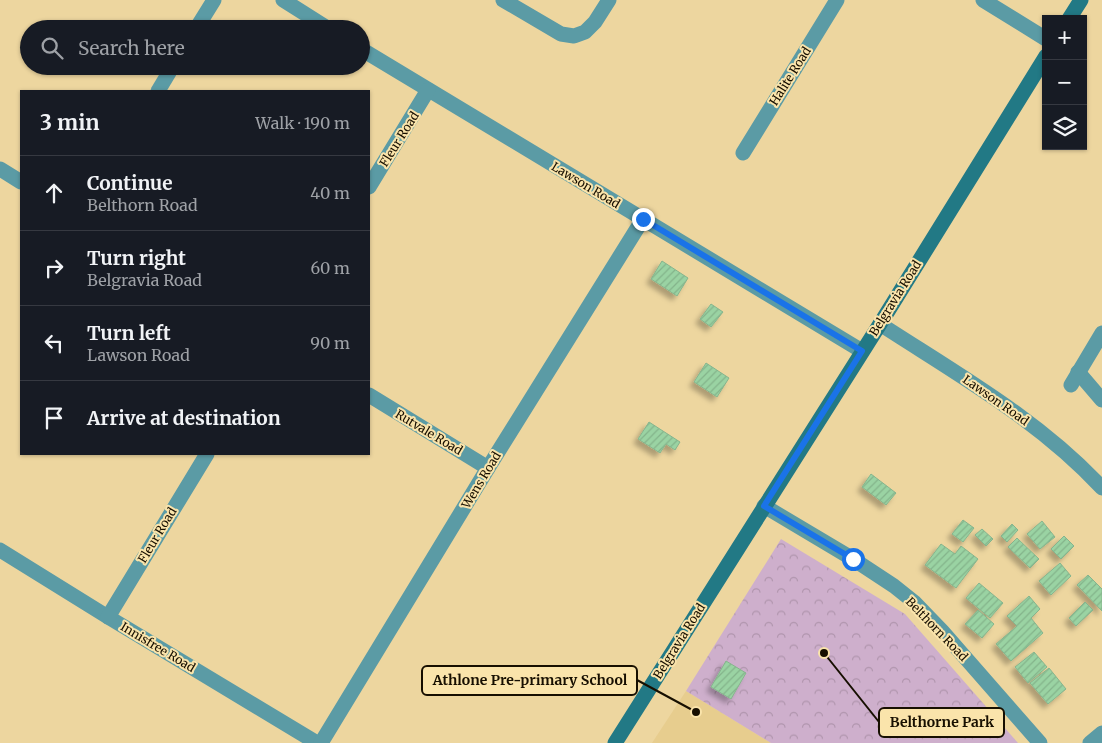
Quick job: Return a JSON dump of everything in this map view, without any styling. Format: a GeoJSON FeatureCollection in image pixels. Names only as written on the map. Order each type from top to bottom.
{"type":"FeatureCollection","features":[{"type":"Feature","properties":{"kind":"street"},"geometry":{"type":"LineString","coordinates":[[202,20],[214,0]]}},
{"type":"Feature","properties":{"kind":"street"},"geometry":{"type":"LineString","coordinates":[[283,0],[315,20]]}},
{"type":"Feature","properties":{"kind":"street"},"geometry":{"type":"LineString","coordinates":[[503,0],[561,34],[574,36],[585,32],[595,22],[609,0]]}},
{"type":"Feature","properties":{"kind":"street","name":"Halite Road"},"geometry":{"type":"LineString","coordinates":[[743,153],[837,0]]}},
{"type":"Feature","properties":{"kind":"street"},"geometry":{"type":"LineString","coordinates":[[983,0],[1042,37]]}},
{"type":"Feature","properties":{"kind":"street"},"geometry":{"type":"LineString","coordinates":[[1072,15],[1081,0]]}},
{"type":"Feature","properties":{"kind":"street","name":"Lawson Road"},"geometry":{"type":"LineString","coordinates":[[370,54],[862,351]]}},
{"type":"Feature","properties":{"kind":"street","name":"Belgravia Road"},"geometry":{"type":"LineString","coordinates":[[615,743],[880,324],[1044,60]]}},
{"type":"Feature","properties":{"kind":"street"},"geometry":{"type":"LineString","coordinates":[[159,90],[168,75]]}},
{"type":"Feature","properties":{"kind":"street","name":"Fleur Road"},"geometry":{"type":"LineString","coordinates":[[370,186],[428,90]]}},
{"type":"Feature","properties":{"kind":"street"},"geometry":{"type":"LineString","coordinates":[[0,169],[20,181]]}},
{"type":"Feature","properties":{"kind":"street","name":"Wens Road"},"geometry":{"type":"LineString","coordinates":[[321,743],[488,468],[643,219]]}},
{"type":"Feature","properties":{"kind":"street","name":"Lawson Road"},"geometry":{"type":"LineString","coordinates":[[880,324],[962,376],[1031,424],[1062,449],[1102,488]]}},
{"type":"Feature","properties":{"kind":"street"},"geometry":{"type":"LineString","coordinates":[[1102,333],[1074,379],[1102,400]]}},
{"type":"Feature","properties":{"kind":"street","name":"Rutvale Road"},"geometry":{"type":"LineString","coordinates":[[370,397],[488,468]]}},
{"type":"Feature","properties":{"kind":"street","name":"Fleur Road"},"geometry":{"type":"LineString","coordinates":[[108,617],[206,455]]}},
{"type":"Feature","properties":{"kind":"street","name":"Belthorn Road"},"geometry":{"type":"LineString","coordinates":[[764,506],[853,559],[894,586],[914,602],[942,631],[1040,743]]}},
{"type":"Feature","properties":{"kind":"street","name":"Innisfree Road"},"geometry":{"type":"LineString","coordinates":[[0,550],[317,743]]}},
{"type":"Feature","properties":{"kind":"street"},"geometry":{"type":"LineString","coordinates":[[1090,743],[1102,733]]}},
{"type":"Feature","properties":{"kind":"shaded area"},"geometry":{"type":"Polygon","coordinates":[[[686,691],[771,743],[652,743],[686,691]]]}},
{"type":"Feature","properties":{"kind":"green space"},"geometry":{"type":"Polygon","coordinates":[[[781,539],[905,614],[1018,743],[771,743],[686,691],[781,539]]]}},
{"type":"Feature","properties":{"kind":"building"},"geometry":{"type":"Polygon","coordinates":[[[662,261],[688,278],[677,296],[651,279],[662,261]]]}},
{"type":"Feature","properties":{"kind":"building"},"geometry":{"type":"Polygon","coordinates":[[[711,304],[723,312],[711,327],[700,319],[711,304]]]}},
{"type":"Feature","properties":{"kind":"building"},"geometry":{"type":"Polygon","coordinates":[[[706,363],[729,378],[717,397],[694,382],[706,363]]]}},
{"type":"Feature","properties":{"kind":"building"},"geometry":{"type":"Polygon","coordinates":[[[649,422],[680,442],[675,450],[666,444],[660,453],[638,439],[649,422]]]}},
{"type":"Feature","properties":{"kind":"building"},"geometry":{"type":"Polygon","coordinates":[[[871,474],[896,493],[886,505],[862,487],[871,474]]]}},
{"type":"Feature","properties":{"kind":"building"},"geometry":{"type":"Polygon","coordinates":[[[963,520],[974,528],[963,542],[952,534],[963,520]]]}},
{"type":"Feature","properties":{"kind":"building"},"geometry":{"type":"Polygon","coordinates":[[[1042,521],[1055,537],[1040,549],[1027,534],[1042,521]]]}},
{"type":"Feature","properties":{"kind":"building"},"geometry":{"type":"Polygon","coordinates":[[[1012,524],[1018,530],[1007,542],[1001,536],[1012,524]]]}},
{"type":"Feature","properties":{"kind":"building"},"geometry":{"type":"Polygon","coordinates":[[[982,529],[993,539],[986,546],[975,535],[982,529]]]}},
{"type":"Feature","properties":{"kind":"building"},"geometry":{"type":"Polygon","coordinates":[[[1064,536],[1074,546],[1061,559],[1051,549],[1064,536]]]}},
{"type":"Feature","properties":{"kind":"building"},"geometry":{"type":"Polygon","coordinates":[[[1017,538],[1039,559],[1030,568],[1008,547],[1017,538]]]}},
{"type":"Feature","properties":{"kind":"building"},"geometry":{"type":"Polygon","coordinates":[[[941,544],[955,554],[961,546],[978,559],[956,588],[925,565],[941,544]]]}},
{"type":"Feature","properties":{"kind":"building"},"geometry":{"type":"Polygon","coordinates":[[[1060,563],[1071,576],[1051,595],[1039,581],[1060,563]]]}},
{"type":"Feature","properties":{"kind":"building"},"geometry":{"type":"Polygon","coordinates":[[[1088,575],[1102,589],[1102,611],[1077,585],[1088,575]]]}},
{"type":"Feature","properties":{"kind":"building"},"geometry":{"type":"Polygon","coordinates":[[[979,583],[1003,603],[990,618],[966,598],[979,583]]]}},
{"type":"Feature","properties":{"kind":"building"},"geometry":{"type":"Polygon","coordinates":[[[1029,596],[1040,609],[1031,618],[1043,633],[1011,661],[996,644],[1017,626],[1007,616],[1029,596]]]}},
{"type":"Feature","properties":{"kind":"building"},"geometry":{"type":"Polygon","coordinates":[[[1085,602],[1093,610],[1076,626],[1069,618],[1085,602]]]}},
{"type":"Feature","properties":{"kind":"building"},"geometry":{"type":"Polygon","coordinates":[[[978,610],[994,624],[982,638],[965,624],[978,610]]]}},
{"type":"Feature","properties":{"kind":"building"},"geometry":{"type":"Polygon","coordinates":[[[1034,652],[1047,667],[1028,683],[1015,667],[1034,652]]]}},
{"type":"Feature","properties":{"kind":"building"},"geometry":{"type":"Polygon","coordinates":[[[726,661],[746,673],[731,699],[711,687],[726,661]]]}},
{"type":"Feature","properties":{"kind":"building"},"geometry":{"type":"Polygon","coordinates":[[[1049,668],[1066,689],[1048,704],[1030,683],[1049,668]]]}},
{"type":"Feature","properties":{"kind":"place","name":"Belthorne Park"},"geometry":{"type":"Point","coordinates":[824,653]}},
{"type":"Feature","properties":{"kind":"place","name":"Athlone Pre-primary School"},"geometry":{"type":"Point","coordinates":[696,712]}},
{"type":"Feature","properties":{"kind":"route"},"geometry":{"type":"LineString","coordinates":[[643,219],[862,351],[764,506],[853,559]]}}]}
